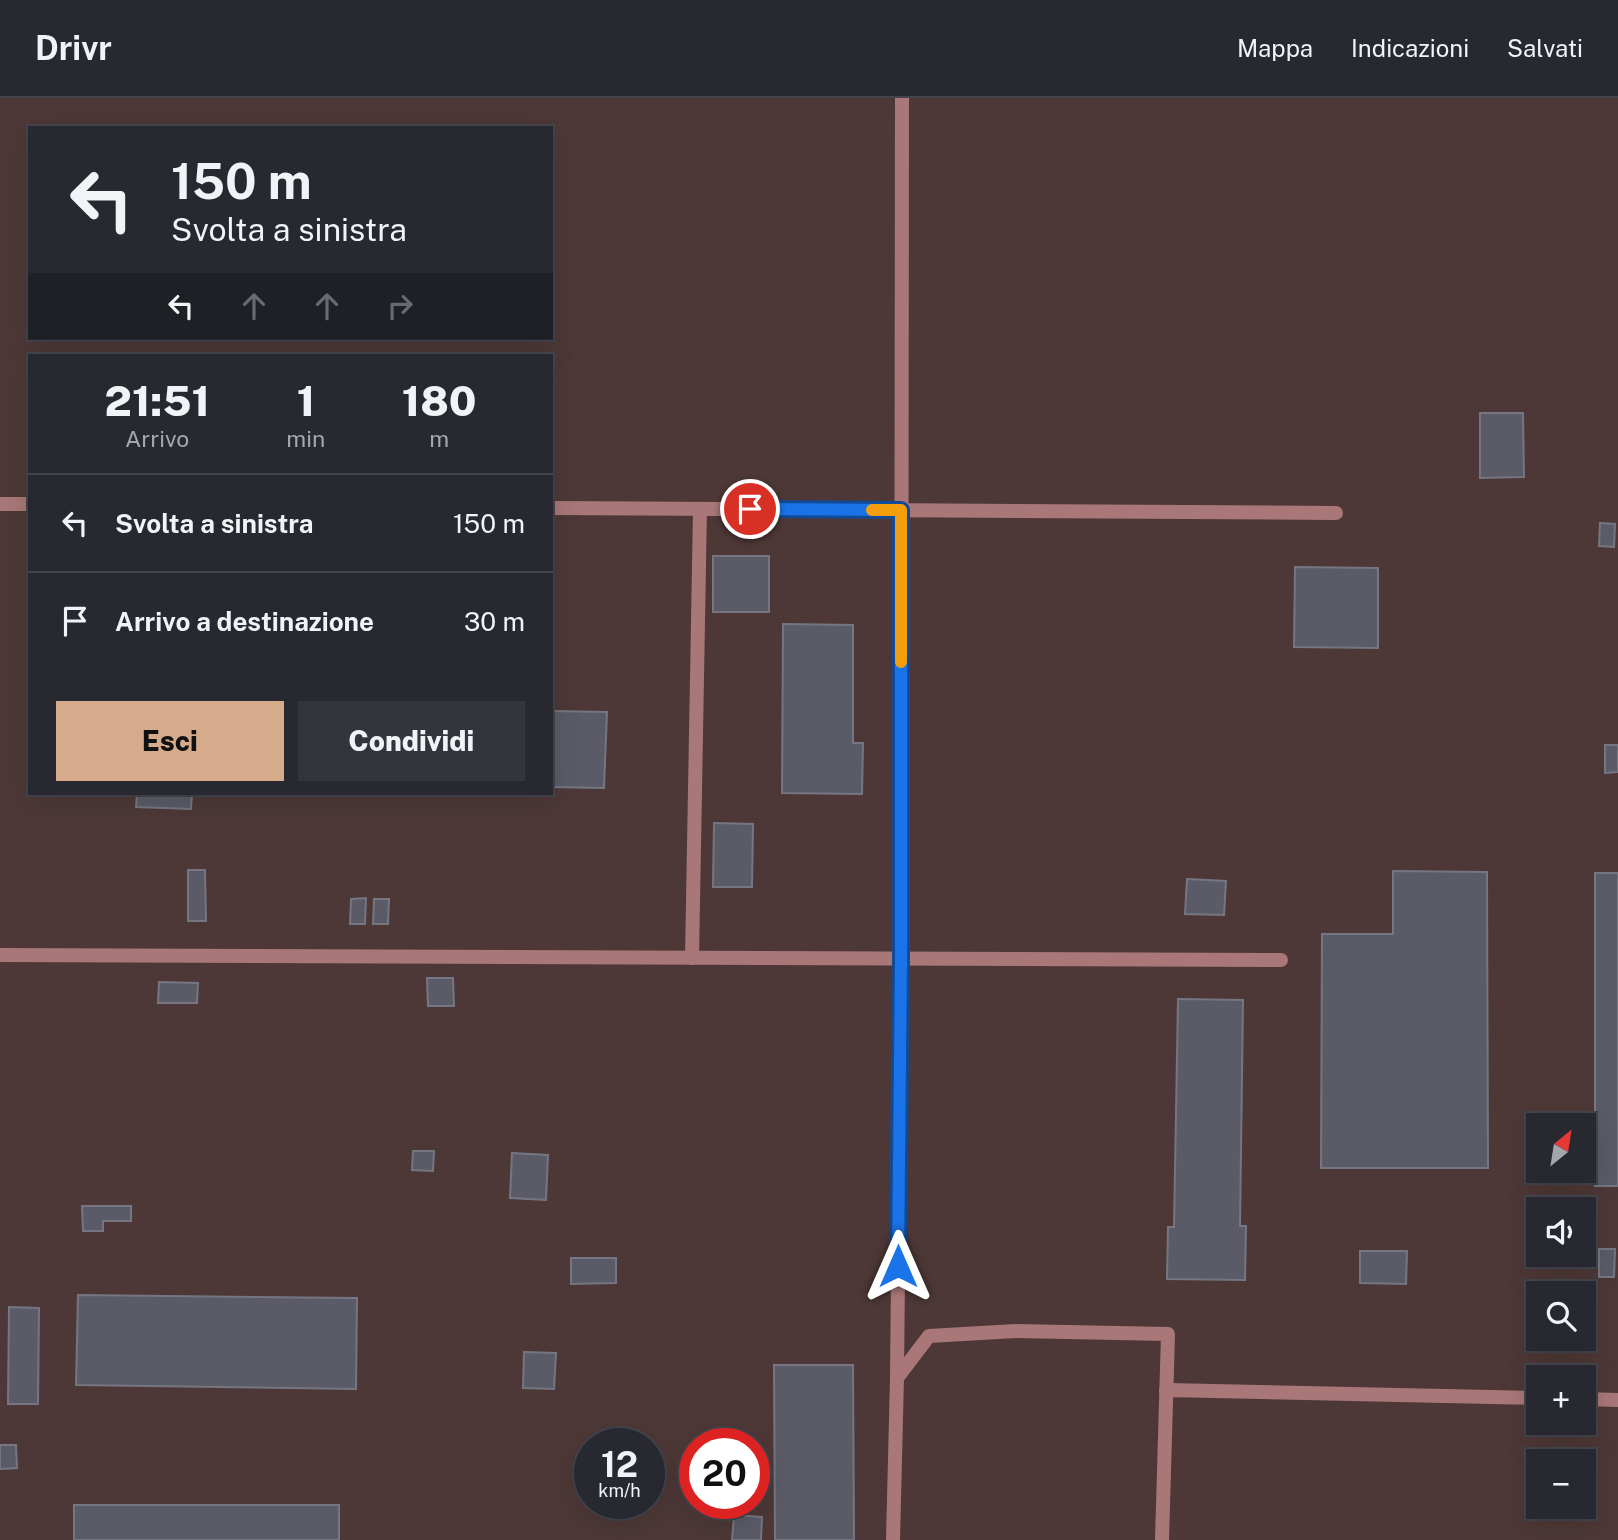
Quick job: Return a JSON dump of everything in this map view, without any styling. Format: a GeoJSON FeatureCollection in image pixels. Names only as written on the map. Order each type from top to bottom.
{"type":"FeatureCollection","features":[{"type":"Feature","properties":{"kind":"lane"},"geometry":{"type":"LineString","coordinates":[[893,1540],[901,959],[902,98]]}},
{"type":"Feature","properties":{"kind":"lane"},"geometry":{"type":"LineString","coordinates":[[0,504],[28,504]]}},
{"type":"Feature","properties":{"kind":"lane"},"geometry":{"type":"LineString","coordinates":[[553,508],[1336,513]]}},
{"type":"Feature","properties":{"kind":"lane"},"geometry":{"type":"LineString","coordinates":[[692,958],[700,509]]}},
{"type":"Feature","properties":{"kind":"lane"},"geometry":{"type":"LineString","coordinates":[[0,956],[1281,960]]}},
{"type":"Feature","properties":{"kind":"lane"},"geometry":{"type":"LineString","coordinates":[[897,1378],[929,1336],[1016,1331],[1168,1334],[1163,1540]]}},
{"type":"Feature","properties":{"kind":"lane"},"geometry":{"type":"LineString","coordinates":[[1166,1390],[1526,1398]]}},
{"type":"Feature","properties":{"kind":"lane"},"geometry":{"type":"LineString","coordinates":[[1596,1399],[1618,1399]]}},
{"type":"Feature","properties":{"kind":"shaded area"},"geometry":{"type":"Polygon","coordinates":[[[0,98],[1618,98],[1618,1540],[0,1540],[0,98]]]}},
{"type":"Feature","properties":{"kind":"building"},"geometry":{"type":"Polygon","coordinates":[[[1480,413],[1523,413],[1524,477],[1480,478],[1480,413]]]}},
{"type":"Feature","properties":{"kind":"building"},"geometry":{"type":"Polygon","coordinates":[[[1600,523],[1615,524],[1614,547],[1599,546],[1600,523]]]}},
{"type":"Feature","properties":{"kind":"building"},"geometry":{"type":"Polygon","coordinates":[[[713,556],[769,556],[769,612],[713,612],[713,556]]]}},
{"type":"Feature","properties":{"kind":"building"},"geometry":{"type":"Polygon","coordinates":[[[1295,567],[1378,568],[1378,648],[1294,647],[1295,567]]]}},
{"type":"Feature","properties":{"kind":"building"},"geometry":{"type":"Polygon","coordinates":[[[783,624],[853,625],[853,743],[863,743],[862,794],[782,793],[783,624]]]}},
{"type":"Feature","properties":{"kind":"building"},"geometry":{"type":"Polygon","coordinates":[[[553,711],[607,712],[604,788],[553,787],[553,711]]]}},
{"type":"Feature","properties":{"kind":"building"},"geometry":{"type":"Polygon","coordinates":[[[1605,745],[1618,745],[1618,772],[1605,773],[1605,745]]]}},
{"type":"Feature","properties":{"kind":"building"},"geometry":{"type":"Polygon","coordinates":[[[137,795],[192,795],[191,809],[136,807],[137,795]]]}},
{"type":"Feature","properties":{"kind":"building"},"geometry":{"type":"Polygon","coordinates":[[[714,823],[753,824],[752,887],[713,887],[714,823]]]}},
{"type":"Feature","properties":{"kind":"building"},"geometry":{"type":"Polygon","coordinates":[[[188,870],[205,870],[206,921],[188,921],[188,870]]]}},
{"type":"Feature","properties":{"kind":"building"},"geometry":{"type":"Polygon","coordinates":[[[1393,871],[1487,872],[1488,1168],[1321,1168],[1322,934],[1393,934],[1393,871]]]}},
{"type":"Feature","properties":{"kind":"building"},"geometry":{"type":"Polygon","coordinates":[[[1595,873],[1618,873],[1618,1186],[1595,1186],[1595,873]]]}},
{"type":"Feature","properties":{"kind":"building"},"geometry":{"type":"Polygon","coordinates":[[[1187,879],[1226,881],[1224,915],[1185,914],[1187,879]]]}},
{"type":"Feature","properties":{"kind":"building"},"geometry":{"type":"Polygon","coordinates":[[[366,898],[365,924],[350,924],[351,899],[366,898]]]}},
{"type":"Feature","properties":{"kind":"building"},"geometry":{"type":"Polygon","coordinates":[[[374,899],[389,899],[388,924],[373,924],[374,899]]]}},
{"type":"Feature","properties":{"kind":"building"},"geometry":{"type":"Polygon","coordinates":[[[427,978],[453,978],[454,1006],[428,1006],[427,978]]]}},
{"type":"Feature","properties":{"kind":"building"},"geometry":{"type":"Polygon","coordinates":[[[159,982],[198,983],[197,1003],[158,1003],[159,982]]]}},
{"type":"Feature","properties":{"kind":"building"},"geometry":{"type":"Polygon","coordinates":[[[1178,999],[1243,1000],[1240,1226],[1246,1226],[1245,1280],[1167,1279],[1168,1227],[1174,1227],[1178,999]]]}},
{"type":"Feature","properties":{"kind":"building"},"geometry":{"type":"Polygon","coordinates":[[[413,1151],[434,1151],[433,1171],[412,1170],[413,1151]]]}},
{"type":"Feature","properties":{"kind":"building"},"geometry":{"type":"Polygon","coordinates":[[[512,1153],[548,1155],[546,1200],[510,1198],[512,1153]]]}},
{"type":"Feature","properties":{"kind":"building"},"geometry":{"type":"Polygon","coordinates":[[[82,1206],[131,1206],[131,1221],[103,1221],[103,1231],[83,1231],[82,1206]]]}},
{"type":"Feature","properties":{"kind":"building"},"geometry":{"type":"Polygon","coordinates":[[[1599,1249],[1615,1249],[1614,1277],[1599,1277],[1599,1249]]]}},
{"type":"Feature","properties":{"kind":"building"},"geometry":{"type":"Polygon","coordinates":[[[1360,1251],[1407,1251],[1406,1284],[1360,1283],[1360,1251]]]}},
{"type":"Feature","properties":{"kind":"building"},"geometry":{"type":"Polygon","coordinates":[[[571,1258],[616,1258],[616,1283],[571,1284],[571,1258]]]}},
{"type":"Feature","properties":{"kind":"building"},"geometry":{"type":"Polygon","coordinates":[[[78,1295],[357,1298],[356,1389],[76,1385],[78,1295]]]}},
{"type":"Feature","properties":{"kind":"building"},"geometry":{"type":"Polygon","coordinates":[[[9,1307],[39,1308],[38,1404],[8,1404],[9,1307]]]}},
{"type":"Feature","properties":{"kind":"building"},"geometry":{"type":"Polygon","coordinates":[[[524,1352],[556,1353],[554,1389],[523,1388],[524,1352]]]}},
{"type":"Feature","properties":{"kind":"building"},"geometry":{"type":"Polygon","coordinates":[[[774,1365],[853,1365],[854,1540],[775,1540],[774,1365]]]}},
{"type":"Feature","properties":{"kind":"building"},"geometry":{"type":"Polygon","coordinates":[[[0,1445],[16,1445],[17,1468],[0,1469],[0,1445]]]}},
{"type":"Feature","properties":{"kind":"building"},"geometry":{"type":"Polygon","coordinates":[[[74,1505],[339,1505],[339,1540],[74,1540],[74,1505]]]}},
{"type":"Feature","properties":{"kind":"building"},"geometry":{"type":"Polygon","coordinates":[[[734,1519],[762,1519],[761,1540],[732,1540],[734,1519]]]}},
{"type":"Feature","properties":{"kind":"slow traffic"},"geometry":{"type":"LineString","coordinates":[[872,510],[901,510],[901,662]]}},
{"type":"Feature","properties":{"kind":"route"},"geometry":{"type":"LineString","coordinates":[[750,509],[901,510],[898,1266]]}}]}
